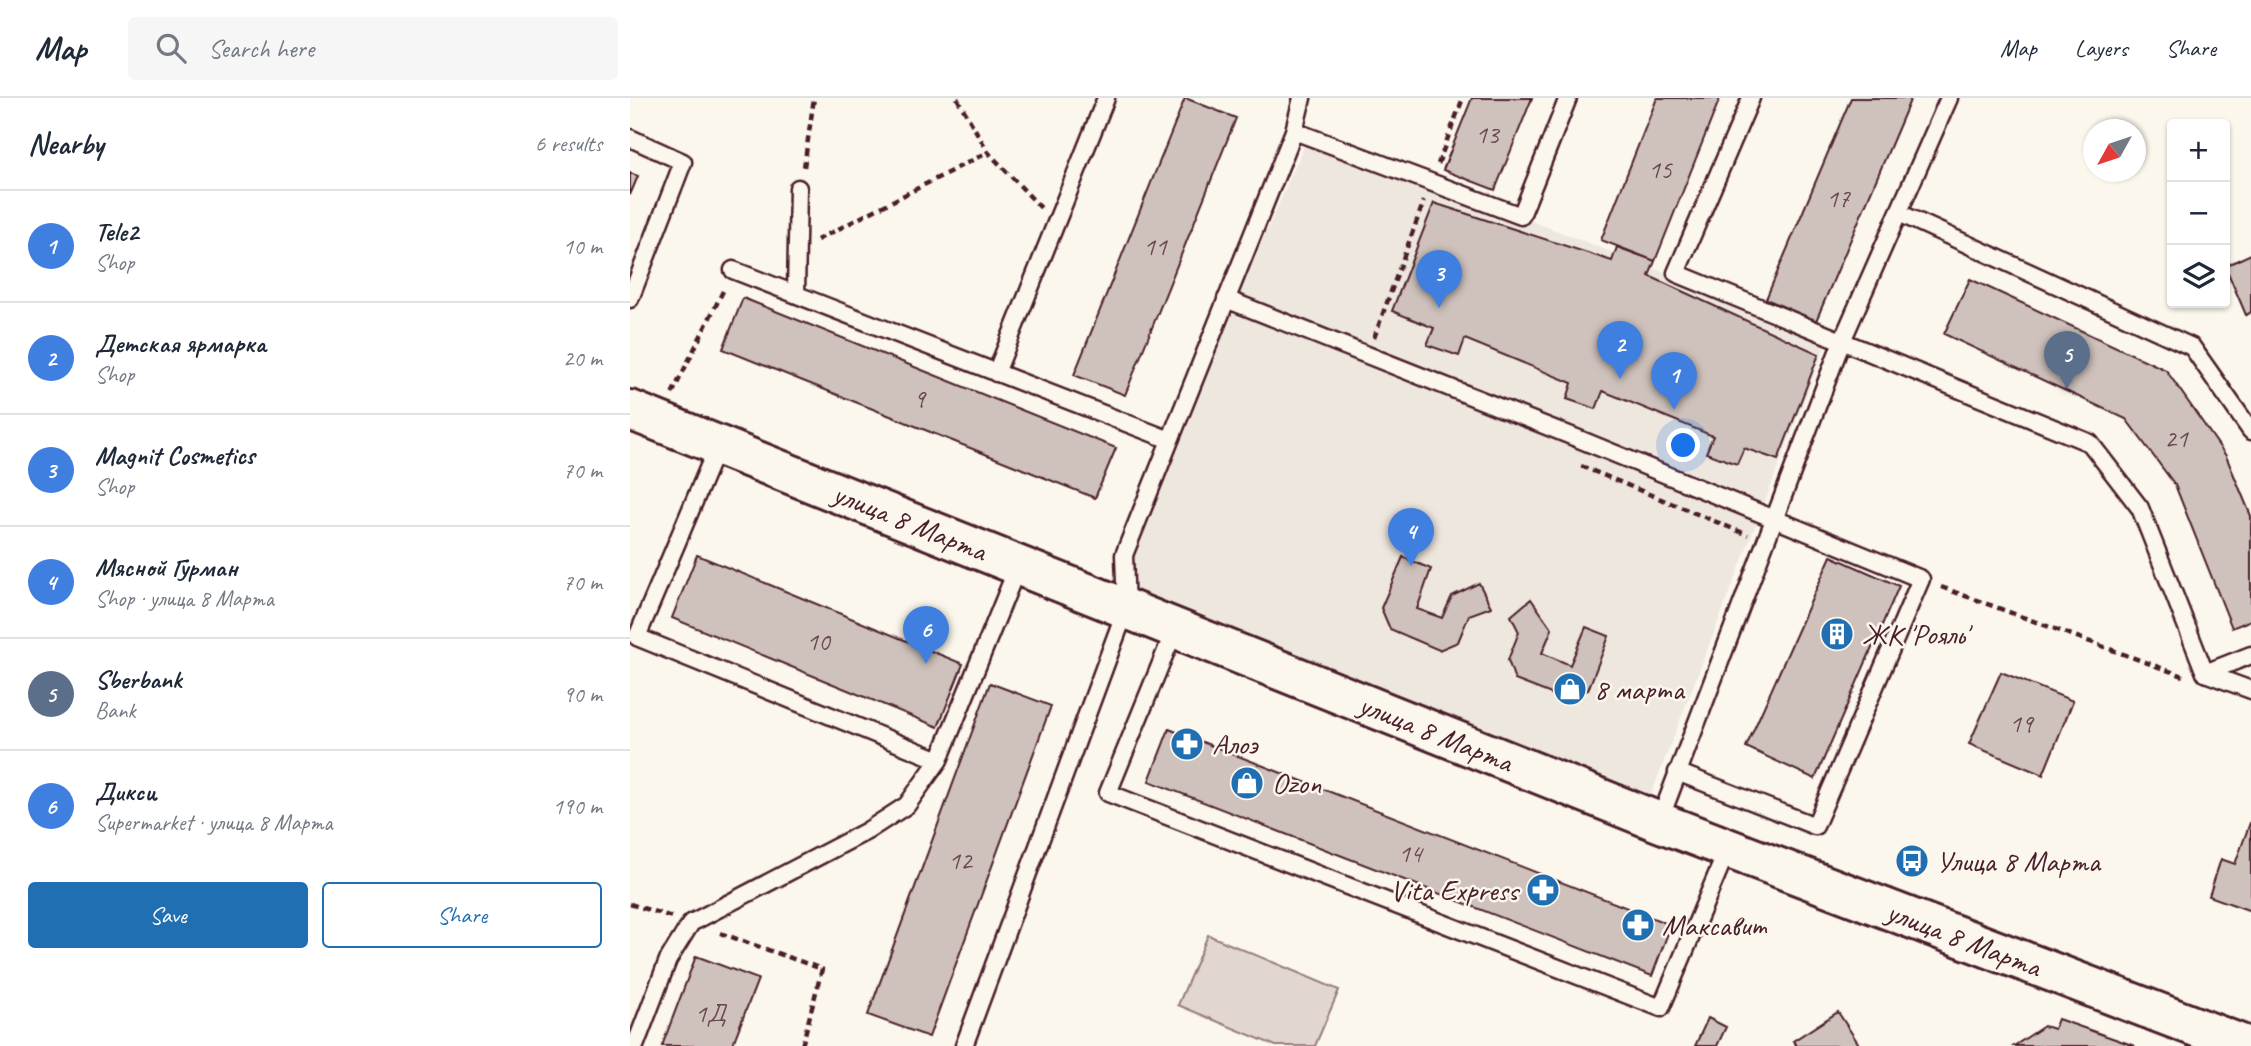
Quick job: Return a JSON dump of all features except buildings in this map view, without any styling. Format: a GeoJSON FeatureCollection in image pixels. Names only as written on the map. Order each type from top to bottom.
{"type":"FeatureCollection","features":[{"type":"Feature","properties":{"kind":"street","name":"улица 8 Марта"},"geometry":{"type":"LineString","coordinates":[[630,410],[1659,822],[2246,1046]]}},
{"type":"Feature","properties":{"kind":"lane"},"geometry":{"type":"LineString","coordinates":[[996,373],[1106,98]]}},
{"type":"Feature","properties":{"kind":"lane"},"geometry":{"type":"LineString","coordinates":[[964,1046],[1126,609],[1124,555],[1294,131],[1302,98]]}},
{"type":"Feature","properties":{"kind":"lane"},"geometry":{"type":"LineString","coordinates":[[1294,131],[1521,216],[1568,98]]}},
{"type":"Feature","properties":{"kind":"lane"},"geometry":{"type":"LineString","coordinates":[[1751,98],[1676,273],[2090,443],[2140,508],[2198,676]]}},
{"type":"Feature","properties":{"kind":"lane"},"geometry":{"type":"LineString","coordinates":[[1659,822],[1842,341],[1949,98]]}},
{"type":"Feature","properties":{"kind":"lane"},"geometry":{"type":"LineString","coordinates":[[630,138],[683,162],[630,299]]}},
{"type":"Feature","properties":{"kind":"lane"},"geometry":{"type":"LineString","coordinates":[[796,295],[798,188]]}},
{"type":"Feature","properties":{"kind":"lane"},"geometry":{"type":"LineString","coordinates":[[1899,213],[2192,347],[2251,431]]}},
{"type":"Feature","properties":{"kind":"lane"},"geometry":{"type":"LineString","coordinates":[[733,270],[1170,440]]}},
{"type":"Feature","properties":{"kind":"lane"},"geometry":{"type":"LineString","coordinates":[[1226,299],[1561,431],[1773,521],[1921,579],[1815,826],[1677,772]]}},
{"type":"Feature","properties":{"kind":"lane"},"geometry":{"type":"LineString","coordinates":[[718,445],[637,637],[939,760]]}},
{"type":"Feature","properties":{"kind":"lane"},"geometry":{"type":"LineString","coordinates":[[635,1046],[668,960],[691,923],[867,831],[907,805],[939,760],[1018,566]]}},
{"type":"Feature","properties":{"kind":"lane"},"geometry":{"type":"LineString","coordinates":[[1175,629],[1108,793],[1661,1008],[1728,848]]}},
{"type":"Feature","properties":{"kind":"lane"},"geometry":{"type":"LineString","coordinates":[[2198,676],[2251,655]]}},
{"type":"Feature","properties":{"kind":"lane"},"geometry":{"type":"LineString","coordinates":[[2198,676],[2251,690]]}},
{"type":"Feature","properties":{"kind":"path"},"geometry":{"type":"LineString","coordinates":[[798,188],[806,160],[814,98]]}},
{"type":"Feature","properties":{"kind":"path"},"geometry":{"type":"LineString","coordinates":[[957,98],[988,152],[1056,224]]}},
{"type":"Feature","properties":{"kind":"path"},"geometry":{"type":"LineString","coordinates":[[1368,355],[1463,98]]}},
{"type":"Feature","properties":{"kind":"path"},"geometry":{"type":"LineString","coordinates":[[1921,579],[2198,676]]}},
{"type":"Feature","properties":{"kind":"path"},"geometry":{"type":"LineString","coordinates":[[630,904],[822,969],[802,1046]]}},
{"type":"Feature","properties":{"kind":"shaded area"},"geometry":{"type":"Polygon","coordinates":[[[1309,135],[1829,336],[1646,808],[1139,607],[1131,537],[1309,135]]]}},
{"type":"Feature","properties":{"kind":"shaded area"},"geometry":{"type":"Polygon","coordinates":[[[1208,935],[1339,990],[1315,1046],[1276,1046],[1178,1005],[1208,935]]]}},
{"type":"Feature","properties":{"kind":"place","name":"Magnit Cosmetics"},"geometry":{"type":"Point","coordinates":[1439,308]}},
{"type":"Feature","properties":{"kind":"place","name":"Детская ярмарка"},"geometry":{"type":"Point","coordinates":[1620,379]}},
{"type":"Feature","properties":{"kind":"place","name":"Sberbank"},"geometry":{"type":"Point","coordinates":[2067,389]}},
{"type":"Feature","properties":{"kind":"place","name":"Tele2"},"geometry":{"type":"Point","coordinates":[1674,410]}},
{"type":"Feature","properties":{"kind":"place","name":"Мясной Гурман"},"geometry":{"type":"Point","coordinates":[1411,566]}},
{"type":"Feature","properties":{"kind":"place","name":"ЖК 'Рояль'"},"geometry":{"type":"Point","coordinates":[1837,634]}},
{"type":"Feature","properties":{"kind":"place","name":"Дикси"},"geometry":{"type":"Point","coordinates":[926,664]}},
{"type":"Feature","properties":{"kind":"place","name":"8 марта"},"geometry":{"type":"Point","coordinates":[1570,689]}},
{"type":"Feature","properties":{"kind":"place","name":"Алоэ"},"geometry":{"type":"Point","coordinates":[1187,744]}},
{"type":"Feature","properties":{"kind":"place","name":"Ozon"},"geometry":{"type":"Point","coordinates":[1247,783]}},
{"type":"Feature","properties":{"kind":"place","name":"Улица 8 Марта"},"geometry":{"type":"Point","coordinates":[1912,861]}},
{"type":"Feature","properties":{"kind":"place","name":"Vita Express"},"geometry":{"type":"Point","coordinates":[1543,890]}},
{"type":"Feature","properties":{"kind":"place","name":"Максавит"},"geometry":{"type":"Point","coordinates":[1638,925]}}]}
